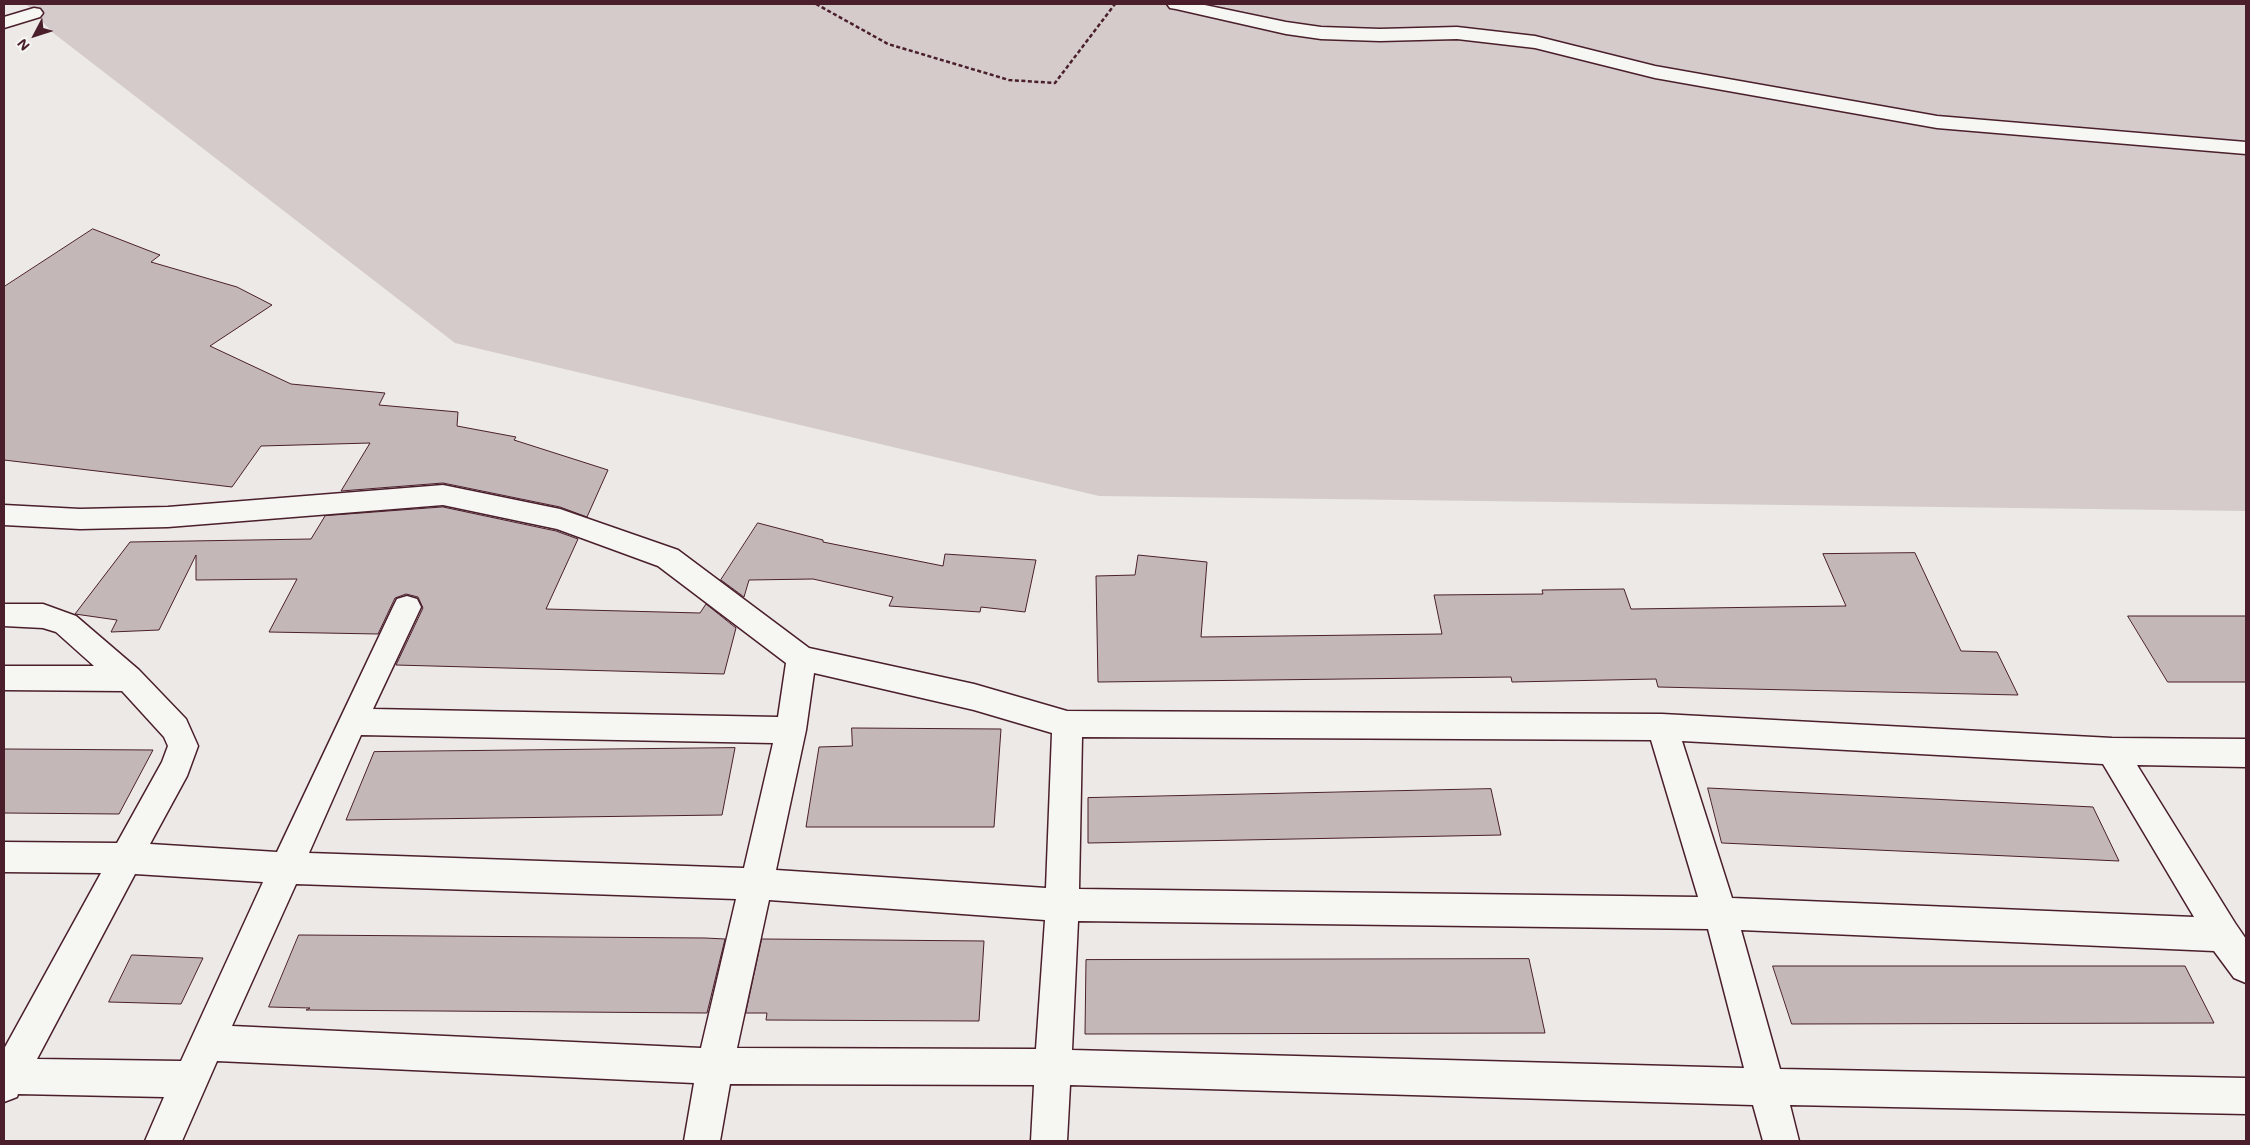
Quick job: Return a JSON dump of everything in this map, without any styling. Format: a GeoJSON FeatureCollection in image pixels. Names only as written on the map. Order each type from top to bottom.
{"type":"FeatureCollection","features":[{"type":"Feature","properties":{"kind":"lane"},"geometry":{"type":"LineString","coordinates":[[1176,4],[1286,28],[1321,33],[1380,35],[1457,33],[1536,42],[1655,72],[1937,122],[2246,148]]}},
{"type":"Feature","properties":{"kind":"lane"},"geometry":{"type":"LineString","coordinates":[[4,23],[34,13]]}},
{"type":"Feature","properties":{"kind":"lane"},"geometry":{"type":"LineString","coordinates":[[4,515],[80,519],[168,517],[443,495],[560,519],[668,558],[801,658],[974,697],[1066,724],[1662,728],[2112,751],[2246,753]]}},
{"type":"Feature","properties":{"kind":"lane"},"geometry":{"type":"LineString","coordinates":[[163,1141],[352,722],[407,607]]}},
{"type":"Feature","properties":{"kind":"lane"},"geometry":{"type":"LineString","coordinates":[[4,615],[43,616],[66,624],[130,679],[175,728],[183,746],[176,766],[5,1078],[191,1079]]}},
{"type":"Feature","properties":{"kind":"lane"},"geometry":{"type":"LineString","coordinates":[[702,1141],[715,1066],[791,730],[801,658]]}},
{"type":"Feature","properties":{"kind":"lane"},"geometry":{"type":"LineString","coordinates":[[4,678],[130,679]]}},
{"type":"Feature","properties":{"kind":"lane"},"geometry":{"type":"LineString","coordinates":[[352,722],[791,730]]}},
{"type":"Feature","properties":{"kind":"lane"},"geometry":{"type":"LineString","coordinates":[[1049,1141],[1062,905],[1066,724]]}},
{"type":"Feature","properties":{"kind":"lane"},"geometry":{"type":"LineString","coordinates":[[1662,728],[1720,914],[1781,1141]]}},
{"type":"Feature","properties":{"kind":"lane"},"geometry":{"type":"LineString","coordinates":[[2112,751],[2222,935],[2246,966]]}},
{"type":"Feature","properties":{"kind":"lane"},"geometry":{"type":"LineString","coordinates":[[4,857],[126,858],[287,868],[756,884],[1062,905],[1720,914],[2222,935]]}},
{"type":"Feature","properties":{"kind":"lane"},"geometry":{"type":"LineString","coordinates":[[207,1043],[715,1066],[1052,1067],[1766,1088],[2246,1096]]}},
{"type":"Feature","properties":{"kind":"path"},"geometry":{"type":"LineString","coordinates":[[816,4],[888,44],[1009,80],[1055,83],[1115,4]]}},
{"type":"Feature","properties":{"kind":"shaded area"},"geometry":{"type":"Polygon","coordinates":[[[26,4],[2246,4],[2246,511],[1099,496],[455,343],[52,32],[26,4]]]}},
{"type":"Feature","properties":{"kind":"building"},"geometry":{"type":"Polygon","coordinates":[[[93,229],[160,255],[151,262],[237,287],[272,305],[210,346],[291,384],[385,393],[379,405],[458,412],[457,426],[516,437],[514,440],[608,470],[587,517],[560,507],[443,483],[341,491],[370,443],[261,446],[232,487],[4,460],[4,287],[93,229]]]}},
{"type":"Feature","properties":{"kind":"building"},"geometry":{"type":"Polygon","coordinates":[[[443,507],[556,531],[578,539],[546,609],[700,613],[706,604],[736,628],[724,674],[396,665],[423,608],[418,597],[406,594],[395,598],[378,634],[269,632],[297,579],[196,580],[196,555],[159,630],[111,632],[117,620],[75,614],[130,542],[311,539],[325,516],[443,507]]]}},
{"type":"Feature","properties":{"kind":"building"},"geometry":{"type":"Polygon","coordinates":[[[758,523],[823,540],[823,542],[943,566],[945,554],[1036,560],[1025,612],[981,607],[980,612],[889,606],[893,597],[813,579],[749,580],[744,597],[721,580],[758,523]]]}},
{"type":"Feature","properties":{"kind":"building"},"geometry":{"type":"Polygon","coordinates":[[[1915,553],[1961,651],[1997,652],[2018,695],[1658,687],[1656,679],[1512,682],[1511,677],[1098,682],[1096,576],[1135,575],[1138,555],[1207,562],[1201,637],[1442,634],[1434,595],[1543,594],[1542,590],[1624,589],[1631,609],[1846,606],[1823,554],[1915,553]]]}},
{"type":"Feature","properties":{"kind":"building"},"geometry":{"type":"Polygon","coordinates":[[[2128,616],[2246,616],[2246,682],[2168,682],[2128,616]]]}},
{"type":"Feature","properties":{"kind":"building"},"geometry":{"type":"Polygon","coordinates":[[[852,728],[1001,729],[994,827],[806,827],[819,747],[852,746],[852,728]]]}},
{"type":"Feature","properties":{"kind":"building"},"geometry":{"type":"Polygon","coordinates":[[[735,748],[722,815],[346,820],[374,752],[735,748]]]}},
{"type":"Feature","properties":{"kind":"building"},"geometry":{"type":"Polygon","coordinates":[[[4,749],[153,750],[119,814],[4,813],[4,749]]]}},
{"type":"Feature","properties":{"kind":"building"},"geometry":{"type":"Polygon","coordinates":[[[1708,788],[2093,807],[2119,861],[1722,843],[1708,788]]]}},
{"type":"Feature","properties":{"kind":"building"},"geometry":{"type":"Polygon","coordinates":[[[1491,789],[1501,835],[1088,843],[1088,798],[1491,789]]]}},
{"type":"Feature","properties":{"kind":"building"},"geometry":{"type":"Polygon","coordinates":[[[299,935],[725,939],[707,1013],[306,1010],[310,1008],[269,1007],[299,935]]]}},
{"type":"Feature","properties":{"kind":"building"},"geometry":{"type":"Polygon","coordinates":[[[762,939],[984,941],[979,1021],[766,1020],[767,1013],[746,1013],[762,939]]]}},
{"type":"Feature","properties":{"kind":"building"},"geometry":{"type":"Polygon","coordinates":[[[132,955],[203,958],[181,1004],[109,1002],[132,955]]]}},
{"type":"Feature","properties":{"kind":"building"},"geometry":{"type":"Polygon","coordinates":[[[1529,959],[1545,1033],[1085,1034],[1086,960],[1529,959]]]}},
{"type":"Feature","properties":{"kind":"building"},"geometry":{"type":"Polygon","coordinates":[[[1773,966],[2185,966],[2214,1023],[1792,1024],[1773,966]]]}}]}
